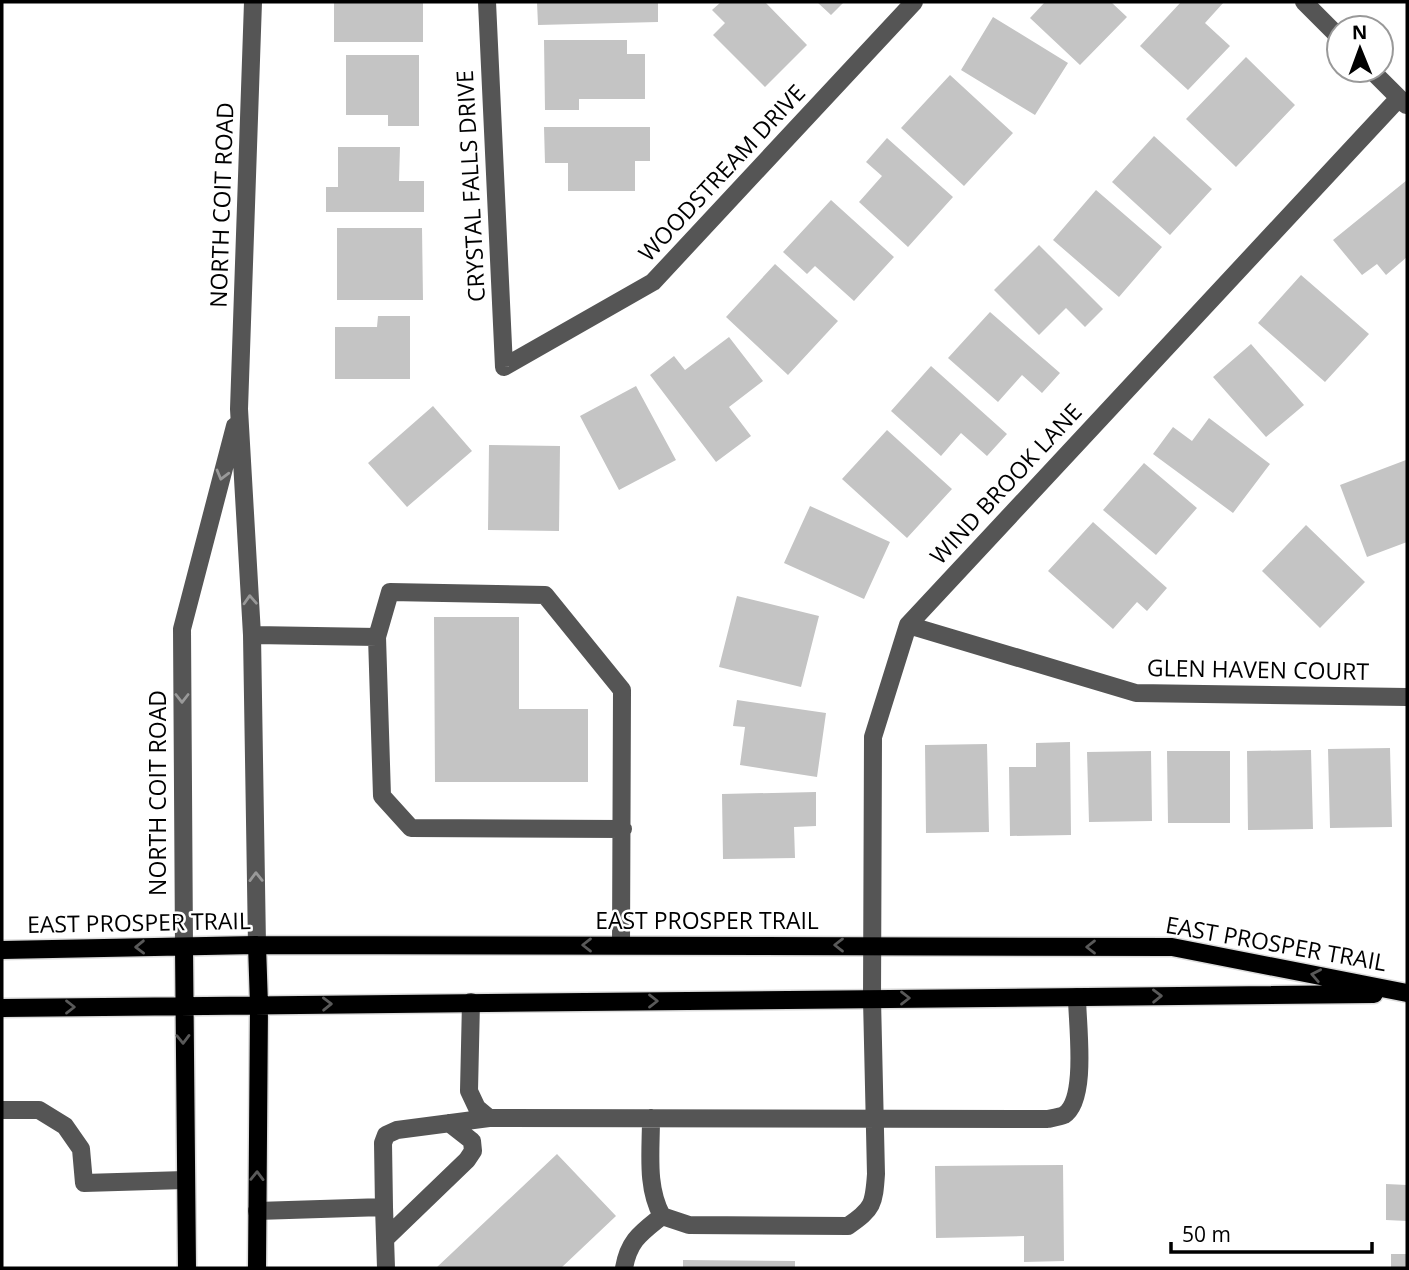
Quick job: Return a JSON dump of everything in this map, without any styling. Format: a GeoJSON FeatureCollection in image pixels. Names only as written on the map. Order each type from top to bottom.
{"type":"FeatureCollection","features":[{"type":"Feature","properties":{"kind":"main road","name":"EAST PROSPER TRAIL"},"geometry":{"type":"LineString","coordinates":[[2,950],[257,945],[1172,947],[1407,993]]}},
{"type":"Feature","properties":{"kind":"main road","name":"NORTH COIT ROAD"},"geometry":{"type":"LineString","coordinates":[[257,945],[257,1268]]}},
{"type":"Feature","properties":{"kind":"main road","name":"NORTH COIT ROAD"},"geometry":{"type":"LineString","coordinates":[[184,947],[187,1268]]}},
{"type":"Feature","properties":{"kind":"main road","name":"EAST PROSPER TRAIL"},"geometry":{"type":"LineString","coordinates":[[2,1008],[1407,993]]}},
{"type":"Feature","properties":{"kind":"street","name":"NORTH COIT ROAD"},"geometry":{"type":"LineString","coordinates":[[253,2],[239,409],[252,635],[257,945]]}},
{"type":"Feature","properties":{"kind":"street","name":"CRYSTAL FALLS DRIVE"},"geometry":{"type":"LineString","coordinates":[[487,2],[504,367]]}},
{"type":"Feature","properties":{"kind":"street","name":"WOODSTREAM DRIVE"},"geometry":{"type":"LineString","coordinates":[[504,367],[653,282],[914,2]]}},
{"type":"Feature","properties":{"kind":"street"},"geometry":{"type":"LineString","coordinates":[[1304,2],[1325,23]]}},
{"type":"Feature","properties":{"kind":"street"},"geometry":{"type":"LineString","coordinates":[[1385,84],[1403,103]]}},
{"type":"Feature","properties":{"kind":"street","name":"WIND BROOK LANE"},"geometry":{"type":"LineString","coordinates":[[662,1216],[689,1225],[848,1226],[865,1214],[874,1201],[876,1119],[872,999],[873,737],[908,625],[1403,103]]}},
{"type":"Feature","properties":{"kind":"street","name":"NORTH COIT ROAD"},"geometry":{"type":"LineString","coordinates":[[184,947],[182,629],[239,409]]}},
{"type":"Feature","properties":{"kind":"street"},"geometry":{"type":"LineString","coordinates":[[621,945],[623,829],[622,690],[545,595],[390,592],[377,637],[382,796],[411,828],[623,829]]}},
{"type":"Feature","properties":{"kind":"street","name":"GLEN HAVEN COURT"},"geometry":{"type":"LineString","coordinates":[[908,625],[1136,693],[1407,697]]}},
{"type":"Feature","properties":{"kind":"street"},"geometry":{"type":"LineString","coordinates":[[252,635],[377,637]]}},
{"type":"Feature","properties":{"kind":"street"},"geometry":{"type":"LineString","coordinates":[[386,1268],[383,1143],[386,1135],[397,1130],[489,1118],[1047,1119],[1063,1115],[1074,1104],[1079,1089],[1077,997]]}},
{"type":"Feature","properties":{"kind":"street"},"geometry":{"type":"LineString","coordinates":[[471,1002],[470,1091],[477,1108],[489,1118]]}},
{"type":"Feature","properties":{"kind":"street"},"geometry":{"type":"LineString","coordinates":[[2,1110],[39,1110],[65,1126],[81,1149],[84,1184],[186,1180]]}},
{"type":"Feature","properties":{"kind":"street"},"geometry":{"type":"LineString","coordinates":[[624,1268],[631,1245],[639,1234],[662,1216],[654,1202],[651,1186],[651,1118]]}},
{"type":"Feature","properties":{"kind":"street"},"geometry":{"type":"LineString","coordinates":[[385,1239],[467,1160],[473,1151],[472,1141],[449,1123]]}},
{"type":"Feature","properties":{"kind":"street"},"geometry":{"type":"LineString","coordinates":[[257,1211],[384,1207]]}},
{"type":"Feature","properties":{"kind":"building"},"geometry":{"type":"Polygon","coordinates":[[[334,2],[423,2],[423,42],[334,42],[334,2]]]}},
{"type":"Feature","properties":{"kind":"building"},"geometry":{"type":"Polygon","coordinates":[[[537,2],[658,2],[658,22],[538,25],[537,2]]]}},
{"type":"Feature","properties":{"kind":"building"},"geometry":{"type":"Polygon","coordinates":[[[721,2],[765,2],[807,45],[765,87],[713,35],[725,23],[712,10],[721,2]]]}},
{"type":"Feature","properties":{"kind":"building"},"geometry":{"type":"Polygon","coordinates":[[[817,2],[844,2],[831,15],[817,2]]]}},
{"type":"Feature","properties":{"kind":"building"},"geometry":{"type":"Polygon","coordinates":[[[1045,2],[1111,2],[1127,17],[1080,65],[1030,18],[1045,2]]]}},
{"type":"Feature","properties":{"kind":"building"},"geometry":{"type":"Polygon","coordinates":[[[1181,2],[1224,2],[1205,23],[1230,46],[1188,90],[1140,46],[1181,2]]]}},
{"type":"Feature","properties":{"kind":"building"},"geometry":{"type":"Polygon","coordinates":[[[993,17],[1068,63],[1035,115],[961,70],[993,17]]]}},
{"type":"Feature","properties":{"kind":"building"},"geometry":{"type":"Polygon","coordinates":[[[544,40],[627,40],[627,54],[645,54],[645,99],[579,99],[579,110],[545,110],[544,40]]]}},
{"type":"Feature","properties":{"kind":"building"},"geometry":{"type":"Polygon","coordinates":[[[346,55],[419,55],[419,126],[388,126],[388,115],[346,115],[346,55]]]}},
{"type":"Feature","properties":{"kind":"building"},"geometry":{"type":"Polygon","coordinates":[[[1246,57],[1295,105],[1236,167],[1186,119],[1246,57]]]}},
{"type":"Feature","properties":{"kind":"building"},"geometry":{"type":"Polygon","coordinates":[[[950,75],[1013,133],[964,186],[901,128],[950,75]]]}},
{"type":"Feature","properties":{"kind":"building"},"geometry":{"type":"Polygon","coordinates":[[[544,127],[650,127],[650,161],[635,161],[635,191],[568,191],[568,163],[545,163],[544,127]]]}},
{"type":"Feature","properties":{"kind":"building"},"geometry":{"type":"Polygon","coordinates":[[[1154,136],[1212,189],[1170,235],[1112,182],[1154,136]]]}},
{"type":"Feature","properties":{"kind":"building"},"geometry":{"type":"Polygon","coordinates":[[[887,138],[953,197],[908,247],[859,202],[882,176],[866,162],[887,138]]]}},
{"type":"Feature","properties":{"kind":"building"},"geometry":{"type":"Polygon","coordinates":[[[338,147],[400,147],[399,181],[424,181],[424,212],[326,212],[326,187],[338,187],[338,147]]]}},
{"type":"Feature","properties":{"kind":"building"},"geometry":{"type":"Polygon","coordinates":[[[1407,180],[1407,257],[1386,275],[1377,264],[1362,275],[1333,240],[1407,180]]]}},
{"type":"Feature","properties":{"kind":"building"},"geometry":{"type":"Polygon","coordinates":[[[1096,190],[1162,247],[1119,297],[1053,240],[1096,190]]]}},
{"type":"Feature","properties":{"kind":"building"},"geometry":{"type":"Polygon","coordinates":[[[831,200],[894,257],[854,301],[815,266],[807,274],[783,252],[831,200]]]}},
{"type":"Feature","properties":{"kind":"building"},"geometry":{"type":"Polygon","coordinates":[[[337,228],[422,228],[423,300],[337,300],[337,228]]]}},
{"type":"Feature","properties":{"kind":"building"},"geometry":{"type":"Polygon","coordinates":[[[1039,245],[1103,309],[1085,327],[1066,308],[1039,335],[994,290],[1039,245]]]}},
{"type":"Feature","properties":{"kind":"building"},"geometry":{"type":"Polygon","coordinates":[[[775,264],[838,321],[788,375],[726,317],[775,264]]]}},
{"type":"Feature","properties":{"kind":"building"},"geometry":{"type":"Polygon","coordinates":[[[1301,275],[1369,334],[1325,382],[1258,323],[1301,275]]]}},
{"type":"Feature","properties":{"kind":"building"},"geometry":{"type":"Polygon","coordinates":[[[990,312],[1060,373],[1042,393],[1022,375],[998,402],[948,358],[990,312]]]}},
{"type":"Feature","properties":{"kind":"building"},"geometry":{"type":"Polygon","coordinates":[[[378,316],[410,316],[410,379],[335,379],[335,327],[377,327],[378,316]]]}},
{"type":"Feature","properties":{"kind":"building"},"geometry":{"type":"Polygon","coordinates":[[[729,337],[763,381],[729,407],[751,436],[716,462],[650,375],[674,356],[685,370],[729,337]]]}},
{"type":"Feature","properties":{"kind":"building"},"geometry":{"type":"Polygon","coordinates":[[[1251,344],[1304,405],[1266,437],[1213,377],[1251,344]]]}},
{"type":"Feature","properties":{"kind":"building"},"geometry":{"type":"Polygon","coordinates":[[[931,366],[1007,434],[987,456],[961,433],[941,456],[891,411],[931,366]]]}},
{"type":"Feature","properties":{"kind":"building"},"geometry":{"type":"Polygon","coordinates":[[[636,386],[676,460],[619,490],[580,416],[636,386]]]}},
{"type":"Feature","properties":{"kind":"building"},"geometry":{"type":"Polygon","coordinates":[[[433,406],[472,451],[407,507],[368,463],[433,406]]]}},
{"type":"Feature","properties":{"kind":"building"},"geometry":{"type":"Polygon","coordinates":[[[1209,418],[1270,464],[1233,513],[1153,454],[1173,427],[1192,441],[1209,418]]]}},
{"type":"Feature","properties":{"kind":"building"},"geometry":{"type":"Polygon","coordinates":[[[887,430],[952,489],[907,538],[842,479],[887,430]]]}},
{"type":"Feature","properties":{"kind":"building"},"geometry":{"type":"Polygon","coordinates":[[[489,445],[560,446],[559,531],[488,530],[489,445]]]}},
{"type":"Feature","properties":{"kind":"building"},"geometry":{"type":"Polygon","coordinates":[[[1406,460],[1407,542],[1367,557],[1340,485],[1406,460]]]}},
{"type":"Feature","properties":{"kind":"building"},"geometry":{"type":"Polygon","coordinates":[[[1144,463],[1197,508],[1156,555],[1103,510],[1144,463]]]}},
{"type":"Feature","properties":{"kind":"building"},"geometry":{"type":"Polygon","coordinates":[[[810,506],[890,542],[864,599],[784,563],[810,506]]]}},
{"type":"Feature","properties":{"kind":"building"},"geometry":{"type":"Polygon","coordinates":[[[1093,522],[1167,588],[1147,611],[1137,602],[1113,629],[1048,571],[1093,522]]]}},
{"type":"Feature","properties":{"kind":"building"},"geometry":{"type":"Polygon","coordinates":[[[1306,525],[1365,582],[1320,628],[1262,571],[1306,525]]]}},
{"type":"Feature","properties":{"kind":"building"},"geometry":{"type":"Polygon","coordinates":[[[737,596],[819,616],[801,687],[719,667],[737,596]]]}},
{"type":"Feature","properties":{"kind":"building"},"geometry":{"type":"Polygon","coordinates":[[[434,617],[519,617],[519,709],[588,709],[588,782],[435,782],[434,617]]]}},
{"type":"Feature","properties":{"kind":"building"},"geometry":{"type":"Polygon","coordinates":[[[737,700],[826,713],[817,777],[740,765],[745,727],[733,726],[737,700]]]}},
{"type":"Feature","properties":{"kind":"building"},"geometry":{"type":"Polygon","coordinates":[[[1070,742],[1071,835],[1010,836],[1009,767],[1036,767],[1036,743],[1070,742]]]}},
{"type":"Feature","properties":{"kind":"building"},"geometry":{"type":"Polygon","coordinates":[[[987,744],[989,832],[926,833],[925,745],[987,744]]]}},
{"type":"Feature","properties":{"kind":"building"},"geometry":{"type":"Polygon","coordinates":[[[1390,748],[1392,827],[1330,828],[1328,749],[1390,748]]]}},
{"type":"Feature","properties":{"kind":"building"},"geometry":{"type":"Polygon","coordinates":[[[1311,750],[1313,829],[1248,830],[1247,751],[1311,750]]]}},
{"type":"Feature","properties":{"kind":"building"},"geometry":{"type":"Polygon","coordinates":[[[1151,751],[1152,821],[1089,822],[1087,752],[1151,751]]]}},
{"type":"Feature","properties":{"kind":"building"},"geometry":{"type":"Polygon","coordinates":[[[1167,751],[1230,751],[1230,823],[1168,823],[1167,751]]]}},
{"type":"Feature","properties":{"kind":"building"},"geometry":{"type":"Polygon","coordinates":[[[816,792],[816,826],[794,827],[795,858],[723,859],[722,794],[816,792]]]}},
{"type":"Feature","properties":{"kind":"building"},"geometry":{"type":"Polygon","coordinates":[[[557,1154],[616,1216],[561,1268],[436,1268],[557,1154]]]}},
{"type":"Feature","properties":{"kind":"building"},"geometry":{"type":"Polygon","coordinates":[[[1063,1165],[1064,1261],[1024,1262],[1024,1236],[936,1238],[935,1166],[1063,1165]]]}},
{"type":"Feature","properties":{"kind":"building"},"geometry":{"type":"Polygon","coordinates":[[[1386,1184],[1407,1185],[1407,1221],[1386,1220],[1386,1184]]]}},
{"type":"Feature","properties":{"kind":"building"},"geometry":{"type":"Polygon","coordinates":[[[1391,1254],[1407,1254],[1407,1268],[1391,1268],[1391,1254]]]}},
{"type":"Feature","properties":{"kind":"building"},"geometry":{"type":"Polygon","coordinates":[[[683,1260],[795,1261],[795,1268],[683,1268],[683,1260]]]}}]}
